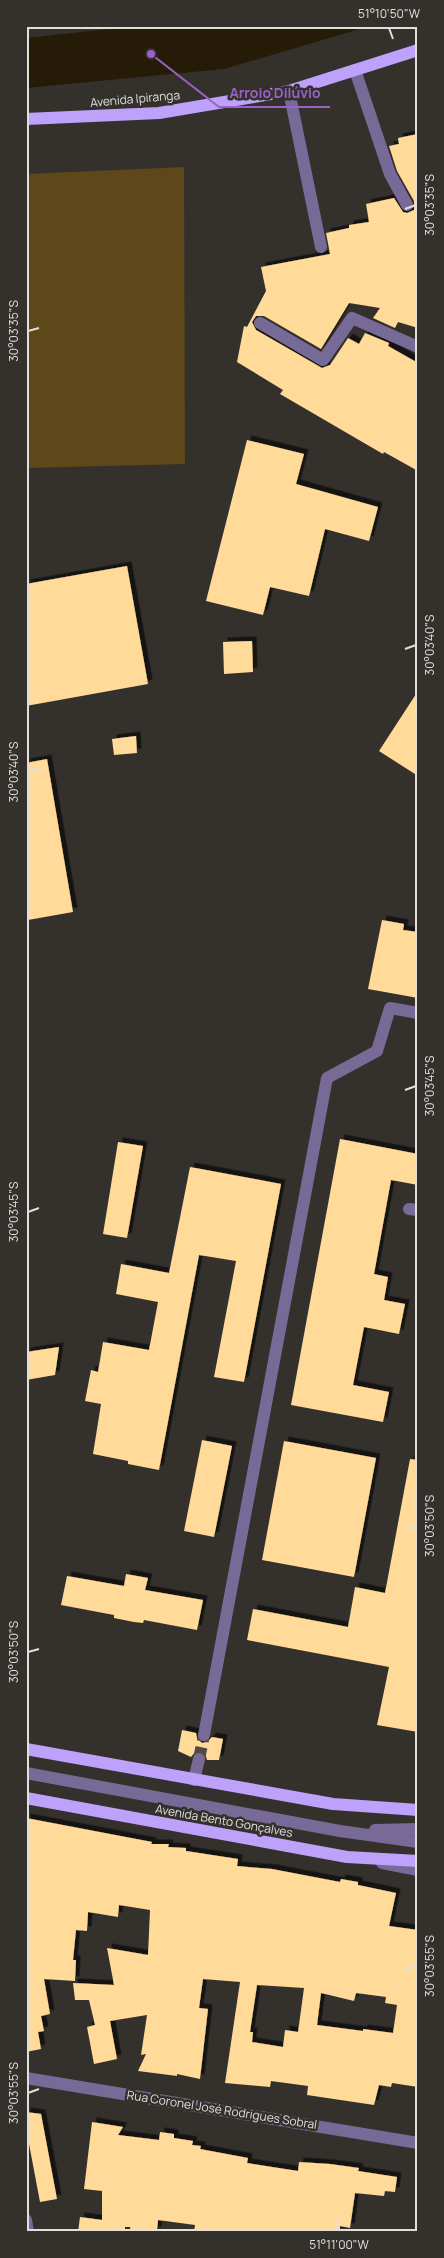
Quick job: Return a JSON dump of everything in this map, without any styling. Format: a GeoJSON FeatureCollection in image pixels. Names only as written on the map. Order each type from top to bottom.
{"type":"FeatureCollection","features":[{"type":"Feature","properties":{"kind":"main road","name":"Avenida Ipiranga"},"geometry":{"type":"LineString","coordinates":[[26,119],[159,113],[289,91],[418,50]]}},
{"type":"Feature","properties":{"kind":"main road"},"geometry":{"type":"LineString","coordinates":[[26,1749],[333,1804],[418,1810]]}},
{"type":"Feature","properties":{"kind":"main road","name":"Avenida Bento Gonçalves"},"geometry":{"type":"LineString","coordinates":[[26,1798],[347,1857],[418,1861]]}},
{"type":"Feature","properties":{"kind":"street"},"geometry":{"type":"LineString","coordinates":[[355,70],[390,174],[407,205]]}},
{"type":"Feature","properties":{"kind":"street"},"geometry":{"type":"LineString","coordinates":[[289,91],[321,247]]}},
{"type":"Feature","properties":{"kind":"street"},"geometry":{"type":"LineString","coordinates":[[260,323],[323,360],[352,318],[418,347]]}},
{"type":"Feature","properties":{"kind":"street"},"geometry":{"type":"LineString","coordinates":[[204,1735],[327,1078],[377,1051],[390,1008],[418,1013]]}},
{"type":"Feature","properties":{"kind":"street"},"geometry":{"type":"LineString","coordinates":[[194,1780],[199,1758]]}},
{"type":"Feature","properties":{"kind":"street"},"geometry":{"type":"LineString","coordinates":[[26,1774],[340,1831],[418,1842]]}},
{"type":"Feature","properties":{"kind":"street"},"geometry":{"type":"LineString","coordinates":[[340,1831],[418,1829]]}},
{"type":"Feature","properties":{"kind":"street"},"geometry":{"type":"LineString","coordinates":[[340,1831],[418,1835]]}},
{"type":"Feature","properties":{"kind":"street"},"geometry":{"type":"LineString","coordinates":[[347,1857],[418,1870]]}},
{"type":"Feature","properties":{"kind":"street","name":"Rua Coronel José Rodrigues Sobral"},"geometry":{"type":"LineString","coordinates":[[26,2078],[418,2143]]}},
{"type":"Feature","properties":{"kind":"street"},"geometry":{"type":"LineString","coordinates":[[26,2220],[28,2232]]}},
{"type":"Feature","properties":{"kind":"shaded area"},"geometry":{"type":"Polygon","coordinates":[[[138,26],[370,26],[224,69],[26,88],[26,38],[138,26]]]}},
{"type":"Feature","properties":{"kind":"shaded area"},"geometry":{"type":"Polygon","coordinates":[[[184,167],[185,464],[26,468],[26,174],[184,167]]]}},
{"type":"Feature","properties":{"kind":"building"},"geometry":{"type":"Polygon","coordinates":[[[418,134],[418,328],[398,322],[395,328],[373,318],[380,308],[349,303],[321,349],[264,316],[256,316],[252,322],[256,330],[322,368],[330,365],[348,338],[359,344],[365,333],[389,343],[388,346],[418,363],[418,471],[384,452],[383,454],[280,394],[283,390],[237,362],[244,326],[247,327],[266,291],[261,267],[330,254],[326,233],[349,228],[349,225],[369,222],[366,204],[394,198],[403,212],[407,213],[414,210],[414,201],[397,171],[389,146],[399,144],[398,138],[418,134]]]}},
{"type":"Feature","properties":{"kind":"building"},"geometry":{"type":"Polygon","coordinates":[[[247,440],[304,454],[296,484],[378,507],[369,541],[325,529],[309,596],[270,587],[263,615],[206,601],[247,440]]]}},
{"type":"Feature","properties":{"kind":"building"},"geometry":{"type":"Polygon","coordinates":[[[127,566],[148,684],[26,706],[26,584],[127,566]]]}},
{"type":"Feature","properties":{"kind":"building"},"geometry":{"type":"Polygon","coordinates":[[[252,641],[253,672],[224,674],[223,642],[252,641]]]}},
{"type":"Feature","properties":{"kind":"building"},"geometry":{"type":"Polygon","coordinates":[[[418,691],[418,776],[379,751],[418,691]]]}},
{"type":"Feature","properties":{"kind":"building"},"geometry":{"type":"Polygon","coordinates":[[[136,736],[137,753],[114,755],[112,739],[136,736]]]}},
{"type":"Feature","properties":{"kind":"building"},"geometry":{"type":"Polygon","coordinates":[[[47,759],[73,912],[28,920],[26,908],[26,763],[47,759]]]}},
{"type":"Feature","properties":{"kind":"building"},"geometry":{"type":"Polygon","coordinates":[[[382,920],[404,924],[403,930],[418,932],[418,998],[368,989],[382,920]]]}},
{"type":"Feature","properties":{"kind":"building"},"geometry":{"type":"Polygon","coordinates":[[[340,1139],[418,1154],[418,1185],[391,1180],[374,1274],[388,1277],[384,1300],[405,1304],[399,1334],[364,1327],[353,1385],[389,1392],[383,1422],[291,1405],[340,1139]]]}},
{"type":"Feature","properties":{"kind":"building"},"geometry":{"type":"Polygon","coordinates":[[[118,1142],[143,1146],[127,1238],[103,1234],[118,1142]]]}},
{"type":"Feature","properties":{"kind":"building"},"geometry":{"type":"Polygon","coordinates":[[[190,1167],[281,1184],[244,1382],[214,1377],[236,1261],[199,1255],[159,1470],[93,1454],[101,1404],[85,1401],[91,1370],[98,1372],[103,1342],[149,1350],[158,1302],[116,1294],[121,1264],[169,1273],[190,1167]]]}},
{"type":"Feature","properties":{"kind":"building"},"geometry":{"type":"Polygon","coordinates":[[[59,1347],[55,1375],[26,1380],[26,1352],[59,1347]]]}},
{"type":"Feature","properties":{"kind":"building"},"geometry":{"type":"Polygon","coordinates":[[[202,1440],[232,1446],[214,1537],[184,1531],[202,1440]]]}},
{"type":"Feature","properties":{"kind":"building"},"geometry":{"type":"Polygon","coordinates":[[[284,1441],[376,1458],[354,1577],[262,1560],[284,1441]]]}},
{"type":"Feature","properties":{"kind":"building"},"geometry":{"type":"Polygon","coordinates":[[[410,1459],[418,1460],[418,1732],[377,1725],[389,1667],[247,1640],[253,1609],[348,1627],[355,1587],[385,1593],[410,1459]]]}},
{"type":"Feature","properties":{"kind":"building"},"geometry":{"type":"Polygon","coordinates":[[[126,1574],[148,1578],[145,1590],[203,1600],[197,1630],[144,1620],[143,1623],[134,1622],[114,1618],[114,1615],[61,1605],[67,1576],[124,1586],[126,1574]]]}},
{"type":"Feature","properties":{"kind":"building"},"geometry":{"type":"Polygon","coordinates":[[[182,1730],[196,1733],[197,1738],[202,1743],[207,1742],[212,1737],[223,1739],[219,1760],[207,1760],[205,1753],[200,1751],[196,1751],[191,1757],[178,1751],[182,1730]]]}},
{"type":"Feature","properties":{"kind":"building"},"geometry":{"type":"Polygon","coordinates":[[[26,1818],[152,1842],[151,1844],[169,1844],[168,1847],[186,1848],[186,1851],[238,1859],[237,1866],[272,1869],[340,1882],[341,1879],[358,1882],[358,1885],[396,1893],[389,1926],[418,1930],[418,2087],[392,2083],[391,2087],[379,2085],[374,2105],[307,2095],[308,2086],[271,2081],[270,2087],[225,2083],[240,1982],[203,1979],[199,2008],[208,2009],[200,2079],[177,2074],[177,2076],[138,2071],[146,2054],[141,2055],[147,2015],[110,2021],[117,2059],[94,2064],[87,2027],[95,2025],[89,2000],[75,2000],[73,1983],[114,1985],[107,1948],[148,1955],[150,1910],[119,1905],[118,1917],[88,1912],[87,1931],[76,1930],[73,1960],[76,1960],[75,1981],[44,1979],[50,2014],[41,2016],[44,2031],[38,2032],[41,2049],[26,2052],[26,1818]],[[257,1985],[250,2032],[253,2032],[252,2042],[283,2047],[285,2030],[298,2032],[304,1988],[257,1985]],[[321,1993],[317,2025],[393,2033],[397,2005],[385,2003],[386,1997],[356,1993],[354,2001],[321,1993]]]}},
{"type":"Feature","properties":{"kind":"building"},"geometry":{"type":"Polygon","coordinates":[[[26,2112],[41,2114],[57,2199],[40,2202],[26,2128],[26,2112]]]}},
{"type":"Feature","properties":{"kind":"building"},"geometry":{"type":"Polygon","coordinates":[[[92,2122],[123,2127],[118,2135],[159,2140],[160,2132],[174,2134],[174,2138],[193,2141],[192,2145],[201,2146],[200,2149],[248,2158],[247,2163],[298,2171],[299,2162],[359,2168],[358,2171],[397,2177],[395,2192],[385,2191],[384,2196],[355,2193],[350,2228],[340,2226],[340,2232],[194,2232],[195,2225],[158,2220],[157,2231],[131,2232],[130,2227],[125,2227],[125,2232],[78,2232],[80,2217],[102,2220],[102,2191],[84,2189],[92,2122]]]}},
{"type":"Feature","properties":{"kind":"tunnel"},"geometry":{"type":"LineString","coordinates":[[199,1759],[204,1735]]}},
{"type":"Feature","properties":{"kind":"place","name":"Arroio Dilúvio"},"geometry":{"type":"Point","coordinates":[151,54]}}]}
